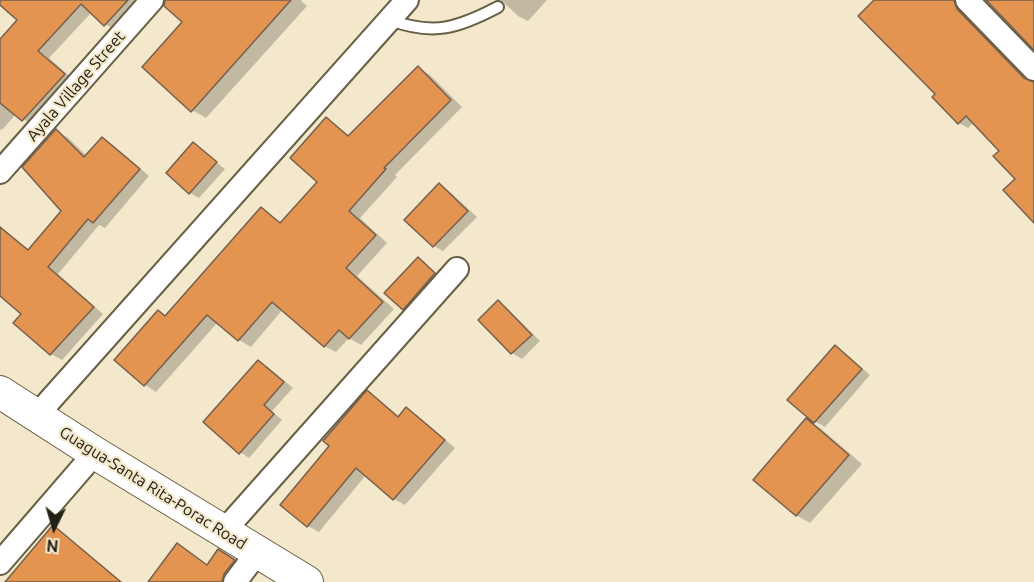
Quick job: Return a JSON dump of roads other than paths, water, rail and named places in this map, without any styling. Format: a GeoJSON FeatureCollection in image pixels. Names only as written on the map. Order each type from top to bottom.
{"type":"FeatureCollection","features":[{"type":"Feature","properties":{"kind":"main road","name":"Guagua-Santa Rita-Porac Road"},"geometry":{"type":"LineString","coordinates":[[0,392],[94,453],[307,582]]}},
{"type":"Feature","properties":{"kind":"street","name":"Ayala Village Street"},"geometry":{"type":"LineString","coordinates":[[0,172],[152,0]]}},
{"type":"Feature","properties":{"kind":"street"},"geometry":{"type":"LineString","coordinates":[[36,416],[407,0]]}},
{"type":"Feature","properties":{"kind":"street"},"geometry":{"type":"LineString","coordinates":[[967,0],[1034,69]]}},
{"type":"Feature","properties":{"kind":"street"},"geometry":{"type":"LineString","coordinates":[[224,531],[457,269]]}},
{"type":"Feature","properties":{"kind":"street"},"geometry":{"type":"LineString","coordinates":[[0,563],[94,453]]}},
{"type":"Feature","properties":{"kind":"street"},"geometry":{"type":"LineString","coordinates":[[235,582],[258,553]]}},
{"type":"Feature","properties":{"kind":"lane"},"geometry":{"type":"LineString","coordinates":[[390,20],[411,28],[433,30],[451,27],[498,8]]}}]}
